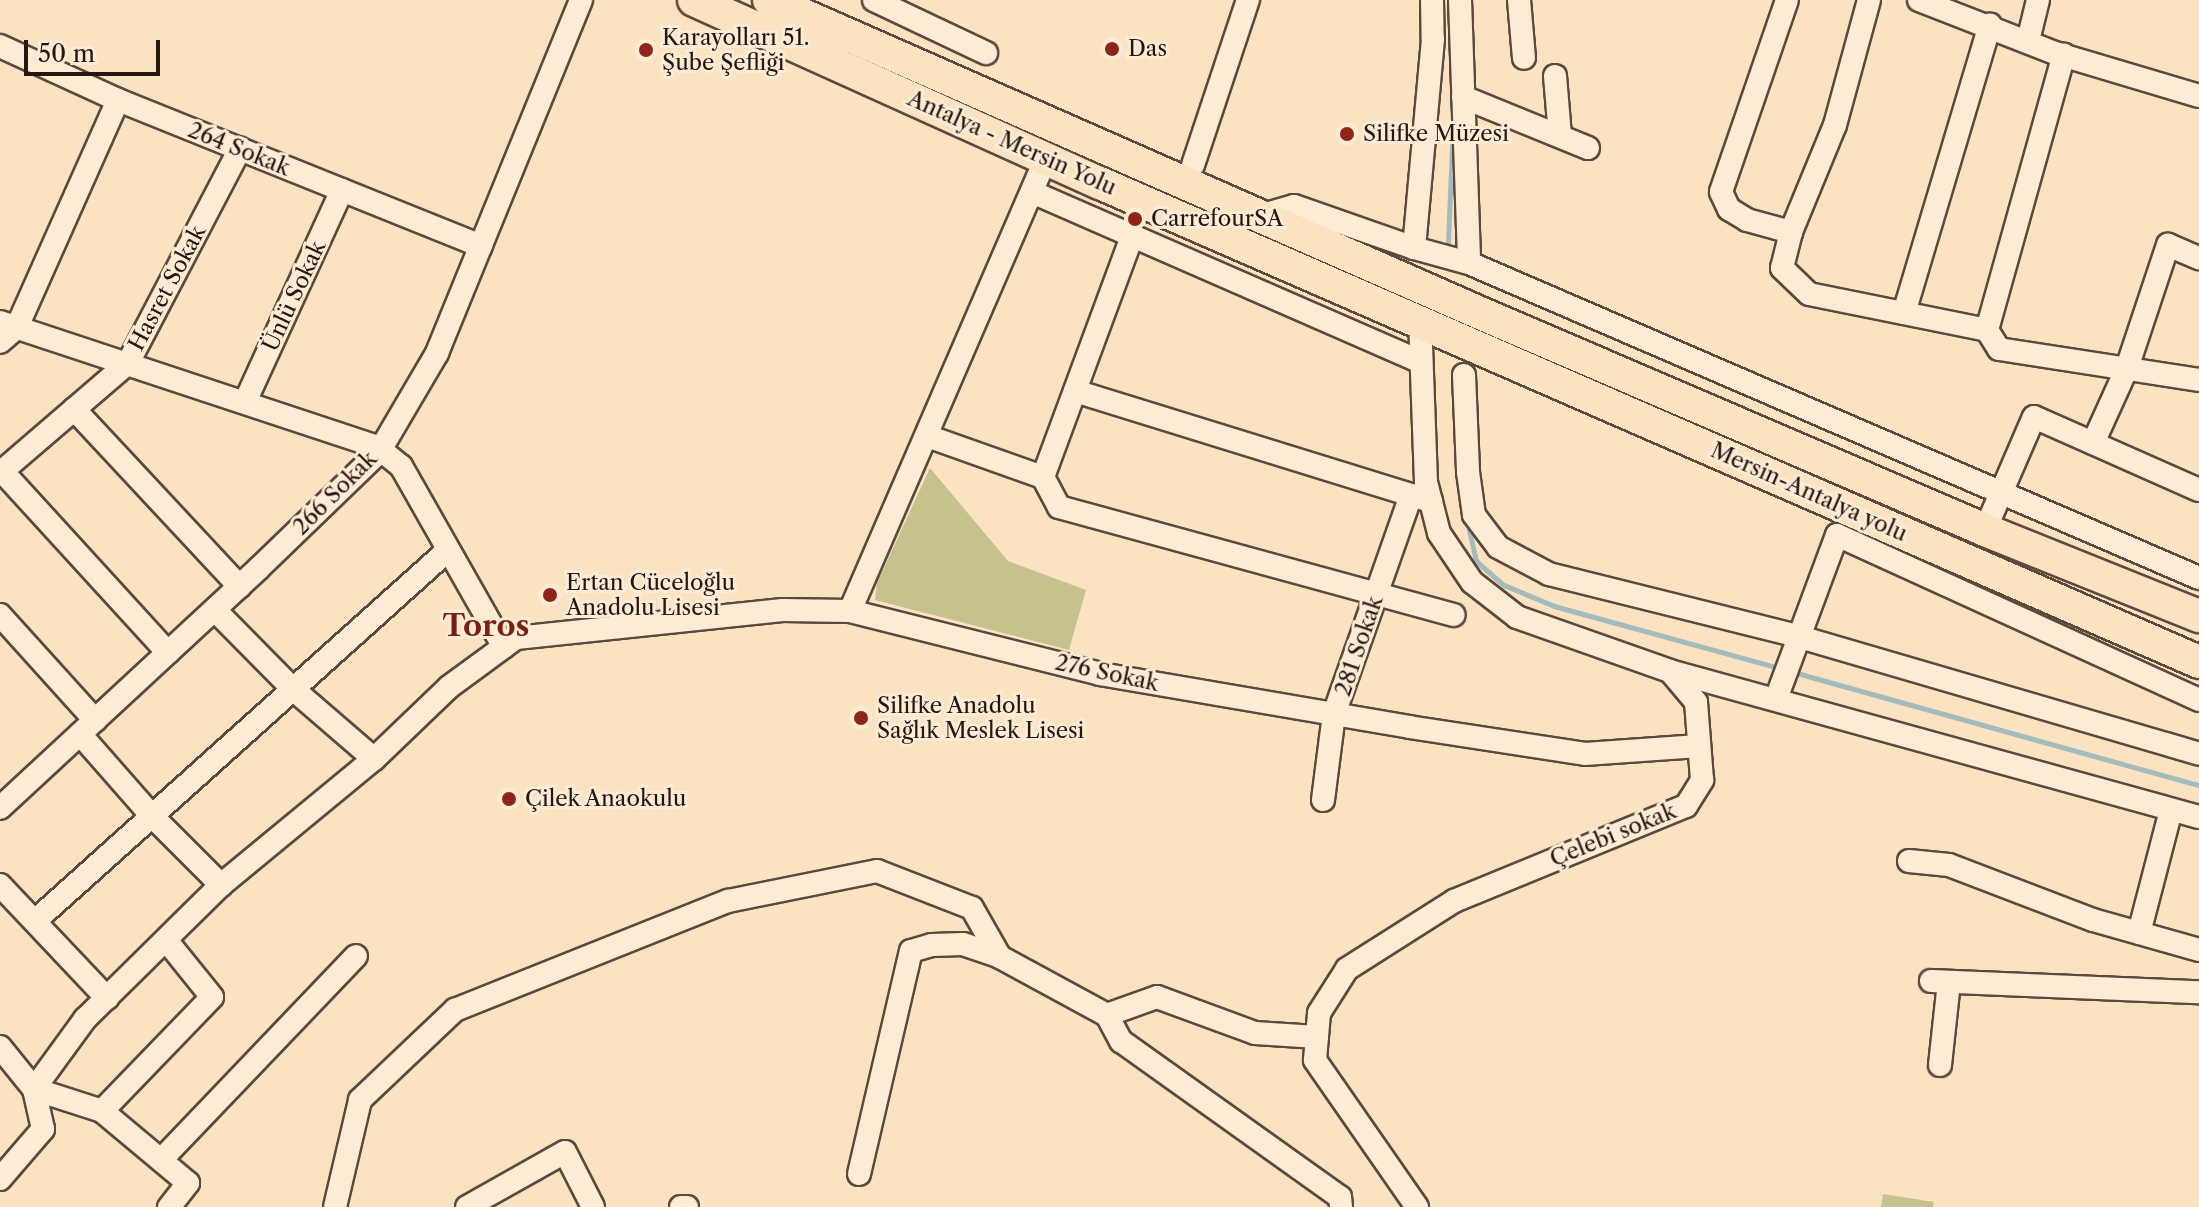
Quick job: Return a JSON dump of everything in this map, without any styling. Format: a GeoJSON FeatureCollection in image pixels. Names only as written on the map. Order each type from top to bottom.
{"type":"FeatureCollection","features":[{"type":"Feature","properties":{"kind":"highway","name":"Antalya - Mersin Yolu"},"geometry":{"type":"LineString","coordinates":[[694,0],[1046,159],[1420,321]]}},
{"type":"Feature","properties":{"kind":"highway","name":"Antalya - Mersin Yolu"},"geometry":{"type":"LineString","coordinates":[[769,0],[1418,285]]}},
{"type":"Feature","properties":{"kind":"highway","name":"Mersin-Antalya yolu"},"geometry":{"type":"LineString","coordinates":[[1418,285],[1985,530],[2199,616]]}},
{"type":"Feature","properties":{"kind":"highway","name":"Mersin-Antalya yolu"},"geometry":{"type":"LineString","coordinates":[[1420,321],[1472,362],[2199,662]]}},
{"type":"Feature","properties":{"kind":"street","name":"266 Sokak"},"geometry":{"type":"LineString","coordinates":[[4,797],[88,727],[240,587],[380,450],[437,353],[581,0]]}},
{"type":"Feature","properties":{"kind":"street"},"geometry":{"type":"LineString","coordinates":[[874,0],[986,53]]}},
{"type":"Feature","properties":{"kind":"street"},"geometry":{"type":"LineString","coordinates":[[1193,165],[1248,0]]}},
{"type":"Feature","properties":{"kind":"street"},"geometry":{"type":"LineString","coordinates":[[1414,248],[1433,39],[1432,0]]}},
{"type":"Feature","properties":{"kind":"street"},"geometry":{"type":"LineString","coordinates":[[1460,0],[1469,263]]}},
{"type":"Feature","properties":{"kind":"street"},"geometry":{"type":"LineString","coordinates":[[1519,0],[1524,58]]}},
{"type":"Feature","properties":{"kind":"street"},"geometry":{"type":"LineString","coordinates":[[1787,0],[1721,192],[1729,209],[1747,220],[1791,232]]}},
{"type":"Feature","properties":{"kind":"street"},"geometry":{"type":"LineString","coordinates":[[1869,0],[1835,125],[1791,232],[1782,268],[1809,294],[1987,330],[1999,349],[2199,380]]}},
{"type":"Feature","properties":{"kind":"street"},"geometry":{"type":"LineString","coordinates":[[1919,0],[2064,55],[2199,96]]}},
{"type":"Feature","properties":{"kind":"street"},"geometry":{"type":"LineString","coordinates":[[2028,41],[2038,0]]}},
{"type":"Feature","properties":{"kind":"street"},"geometry":{"type":"LineString","coordinates":[[1904,313],[1990,25]]}},
{"type":"Feature","properties":{"kind":"street","name":"264 Sokak"},"geometry":{"type":"LineString","coordinates":[[0,46],[118,100],[481,246]]}},
{"type":"Feature","properties":{"kind":"street"},"geometry":{"type":"LineString","coordinates":[[1987,330],[2064,55]]}},
{"type":"Feature","properties":{"kind":"street"},"geometry":{"type":"LineString","coordinates":[[1555,76],[1560,136]]}},
{"type":"Feature","properties":{"kind":"street"},"geometry":{"type":"LineString","coordinates":[[1463,97],[1588,148]]}},
{"type":"Feature","properties":{"kind":"street"},"geometry":{"type":"LineString","coordinates":[[34,1089],[85,1019],[221,885],[374,759],[449,687],[510,642],[448,550],[401,466],[380,450],[128,363],[6,330],[118,100]]}},
{"type":"Feature","properties":{"kind":"street","name":"Hasret Sokak"},"geometry":{"type":"LineString","coordinates":[[1,472],[128,363],[240,149]]}},
{"type":"Feature","properties":{"kind":"street"},"geometry":{"type":"LineString","coordinates":[[850,611],[1046,159]]}},
{"type":"Feature","properties":{"kind":"street","name":"Ünlü Sokak"},"geometry":{"type":"LineString","coordinates":[[245,402],[342,190]]}},
{"type":"Feature","properties":{"kind":"street"},"geometry":{"type":"LineString","coordinates":[[1032,192],[1422,362]]}},
{"type":"Feature","properties":{"kind":"street"},"geometry":{"type":"LineString","coordinates":[[1259,216],[1294,206],[1414,248],[1469,263],[2199,578]]}},
{"type":"Feature","properties":{"kind":"street"},"geometry":{"type":"LineString","coordinates":[[1043,477],[1132,236]]}},
{"type":"Feature","properties":{"kind":"street"},"geometry":{"type":"LineString","coordinates":[[2093,443],[2127,368],[2168,245],[2199,258]]}},
{"type":"Feature","properties":{"kind":"street"},"geometry":{"type":"LineString","coordinates":[[1420,321],[1426,482],[1421,498],[1439,533],[1472,582],[1517,617],[1670,671],[2199,817]]}},
{"type":"Feature","properties":{"kind":"street"},"geometry":{"type":"LineString","coordinates":[[1472,362],[1468,472],[1474,515],[1498,547],[1549,574],[2199,754]]}},
{"type":"Feature","properties":{"kind":"street"},"geometry":{"type":"LineString","coordinates":[[1075,391],[1421,498]]}},
{"type":"Feature","properties":{"kind":"street"},"geometry":{"type":"LineString","coordinates":[[74,409],[240,587]]}},
{"type":"Feature","properties":{"kind":"street"},"geometry":{"type":"LineString","coordinates":[[1985,530],[2034,417],[2199,490]]}},
{"type":"Feature","properties":{"kind":"street"},"geometry":{"type":"LineString","coordinates":[[927,436],[1043,477],[1059,507],[1454,615]]}},
{"type":"Feature","properties":{"kind":"street"},"geometry":{"type":"LineString","coordinates":[[1,472],[168,653]]}},
{"type":"Feature","properties":{"kind":"street","name":"281 Sokak"},"geometry":{"type":"LineString","coordinates":[[1323,800],[1334,714],[1377,594],[1421,498]]}},
{"type":"Feature","properties":{"kind":"street"},"geometry":{"type":"LineString","coordinates":[[1776,699],[1794,643],[1837,535],[2199,700]]}},
{"type":"Feature","properties":{"kind":"street"},"geometry":{"type":"LineString","coordinates":[[35,921],[448,550]]}},
{"type":"Feature","properties":{"kind":"street"},"geometry":{"type":"LineString","coordinates":[[215,610],[293,689],[374,759]]}},
{"type":"Feature","properties":{"kind":"street","name":"276 Sokak"},"geometry":{"type":"LineString","coordinates":[[510,642],[783,610],[850,611],[1100,674],[1585,754],[1699,746]]}},
{"type":"Feature","properties":{"kind":"street"},"geometry":{"type":"LineString","coordinates":[[0,615],[88,727],[152,816],[221,885]]}},
{"type":"Feature","properties":{"kind":"street","name":"Çelebi sokak"},"geometry":{"type":"LineString","coordinates":[[1417,1207],[1315,1060],[1319,1013],[1347,969],[1454,901],[1686,806],[1702,780],[1696,702],[1670,671]]}},
{"type":"Feature","properties":{"kind":"street"},"geometry":{"type":"LineString","coordinates":[[2139,933],[2171,810]]}},
{"type":"Feature","properties":{"kind":"street"},"geometry":{"type":"LineString","coordinates":[[1909,861],[1949,865],[2093,920],[2199,950]]}},
{"type":"Feature","properties":{"kind":"street"},"geometry":{"type":"LineString","coordinates":[[335,1207],[360,1100],[455,1010],[728,901],[877,871],[972,908],[1000,957]]}},
{"type":"Feature","properties":{"kind":"street"},"geometry":{"type":"LineString","coordinates":[[0,885],[107,998]]}},
{"type":"Feature","properties":{"kind":"street"},"geometry":{"type":"LineString","coordinates":[[102,1111],[212,997],[166,940]]}},
{"type":"Feature","properties":{"kind":"street"},"geometry":{"type":"LineString","coordinates":[[859,1174],[911,951],[932,945],[963,944],[1000,957],[1107,1015],[1121,1041],[1340,1197],[1341,1207]]}},
{"type":"Feature","properties":{"kind":"street"},"geometry":{"type":"LineString","coordinates":[[161,1160],[356,956]]}},
{"type":"Feature","properties":{"kind":"street"},"geometry":{"type":"LineString","coordinates":[[1940,1065],[1940,982],[2199,992]]}},
{"type":"Feature","properties":{"kind":"street"},"geometry":{"type":"LineString","coordinates":[[1107,1015],[1157,997],[1255,1033],[1317,1037]]}},
{"type":"Feature","properties":{"kind":"street"},"geometry":{"type":"LineString","coordinates":[[0,1047],[34,1089],[43,1129],[0,1179]]}},
{"type":"Feature","properties":{"kind":"street"},"geometry":{"type":"LineString","coordinates":[[34,1089],[102,1111],[188,1183],[169,1207]]}},
{"type":"Feature","properties":{"kind":"street"},"geometry":{"type":"LineString","coordinates":[[467,1207],[565,1152],[593,1207]]}},
{"type":"Feature","properties":{"kind":"street"},"geometry":{"type":"LineString","coordinates":[[681,1207],[687,1207]]}},
{"type":"Feature","properties":{"kind":"shaded area"},"geometry":{"type":"Polygon","coordinates":[[[930,468],[1008,561],[1086,590],[1069,650],[875,600],[877,583],[930,468]]]}},
{"type":"Feature","properties":{"kind":"shaded area"},"geometry":{"type":"Polygon","coordinates":[[[1883,1194],[1934,1202],[1933,1207],[1881,1207],[1883,1194]]]}},
{"type":"Feature","properties":{"kind":"waterway"},"geometry":{"type":"LineString","coordinates":[[1448,242],[1453,122],[1450,37]]}},
{"type":"Feature","properties":{"kind":"waterway"},"geometry":{"type":"LineString","coordinates":[[1467,521],[1476,561],[1504,585],[1554,606],[1779,668]]}},
{"type":"Feature","properties":{"kind":"waterway"},"geometry":{"type":"LineString","coordinates":[[1793,672],[2199,785]]}},
{"type":"Feature","properties":{"kind":"place","name":"Das"},"geometry":{"type":"Point","coordinates":[1112,49]}},
{"type":"Feature","properties":{"kind":"place","name":"Karayolları 51. Şube Şefliği"},"geometry":{"type":"Point","coordinates":[646,50]}},
{"type":"Feature","properties":{"kind":"place","name":"Silifke Müzesi"},"geometry":{"type":"Point","coordinates":[1347,134]}},
{"type":"Feature","properties":{"kind":"place","name":"CarrefourSA"},"geometry":{"type":"Point","coordinates":[1135,219]}},
{"type":"Feature","properties":{"kind":"place","name":"Ertan Cüceloğlu Anadolu Lisesi"},"geometry":{"type":"Point","coordinates":[550,595]}},
{"type":"Feature","properties":{"kind":"place","name":"Silifke Anadolu Sağlık Meslek Lisesi"},"geometry":{"type":"Point","coordinates":[861,718]}},
{"type":"Feature","properties":{"kind":"place","name":"Çilek Anaokulu"},"geometry":{"type":"Point","coordinates":[509,799]}},
{"type":"Feature","properties":{"kind":"district","name":"Toros"},"geometry":{"type":"Point","coordinates":[486,626]}}]}
